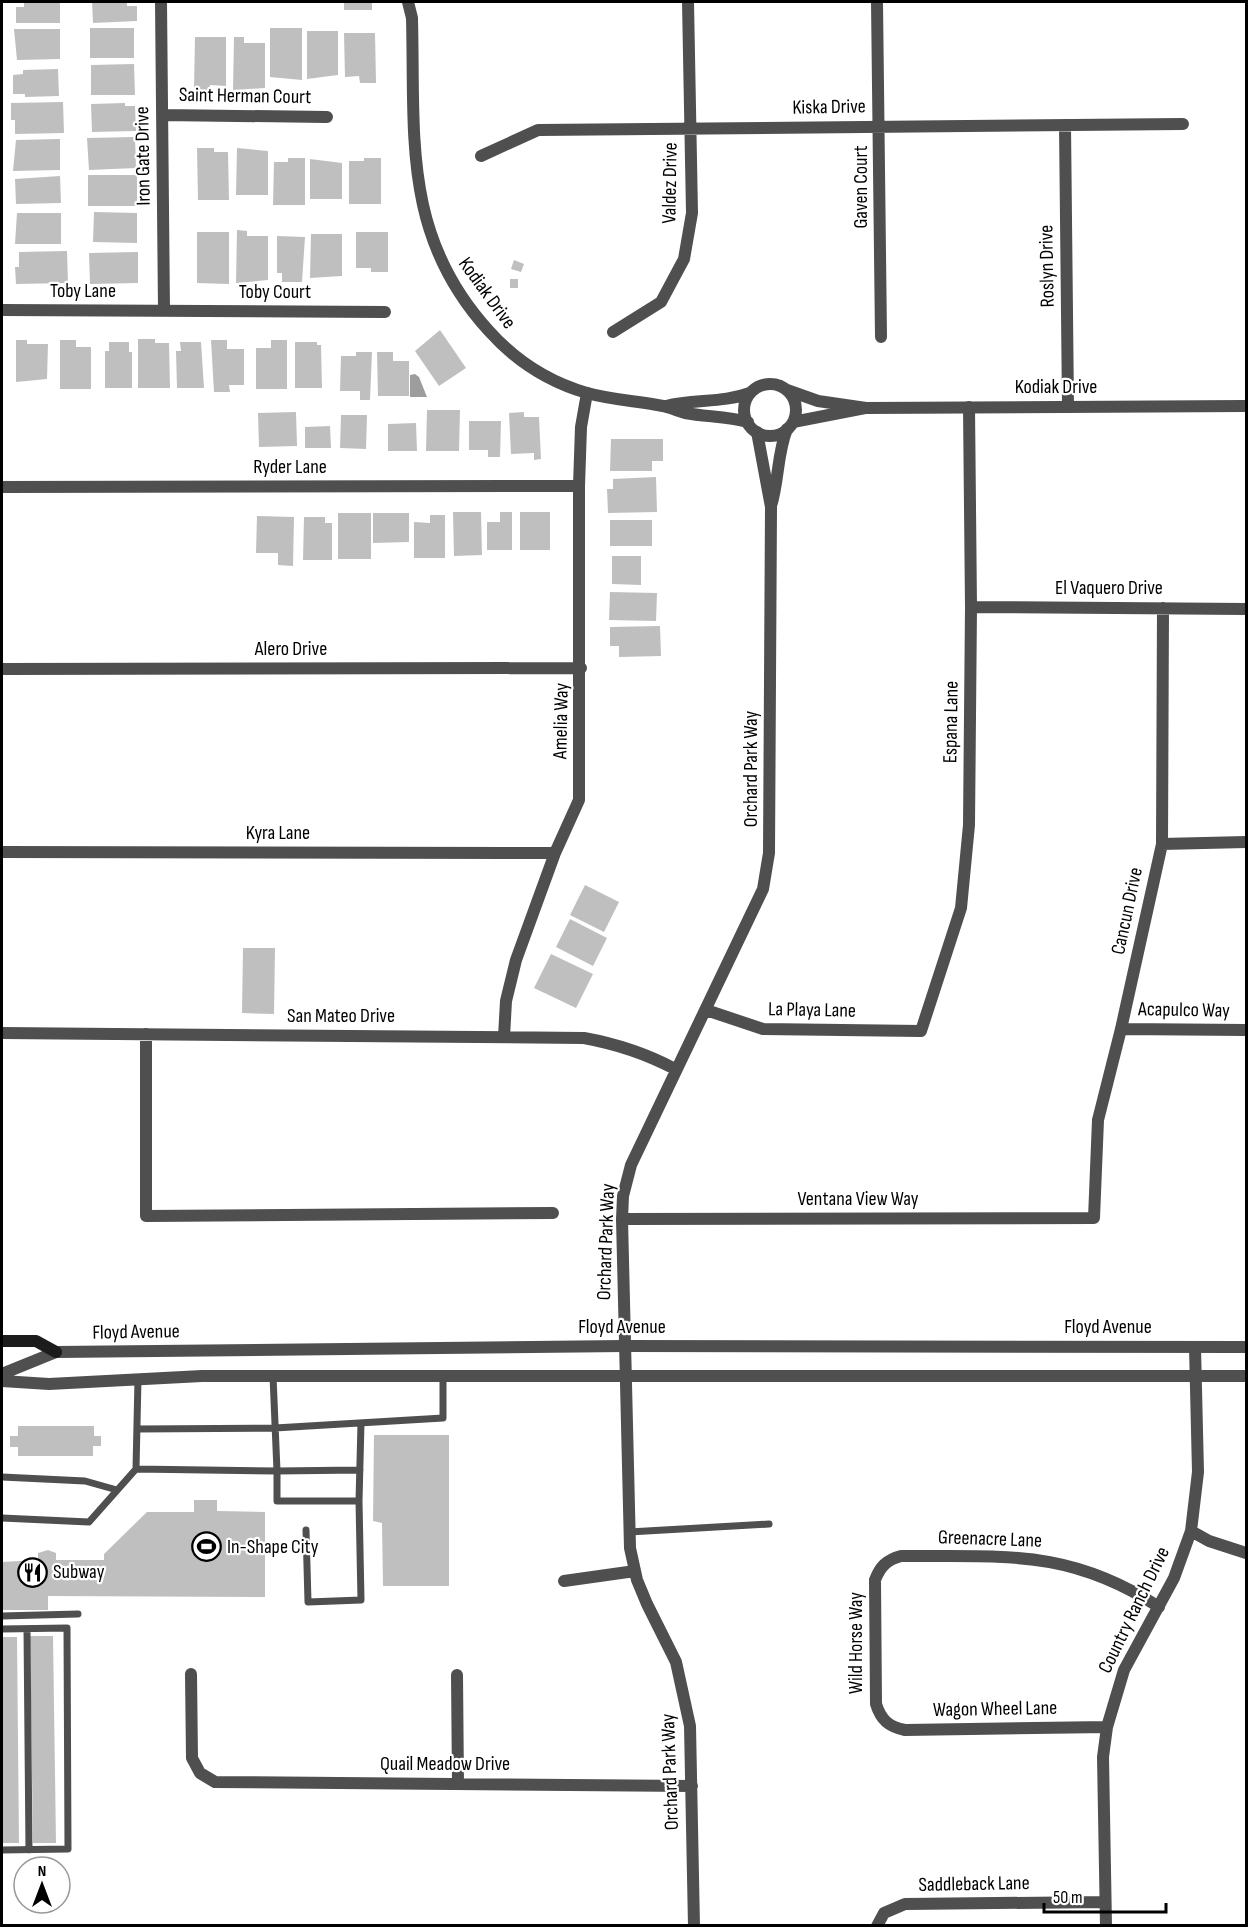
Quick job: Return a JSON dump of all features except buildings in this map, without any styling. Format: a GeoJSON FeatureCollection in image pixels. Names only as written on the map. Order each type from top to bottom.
{"type":"FeatureCollection","features":[{"type":"Feature","properties":{"kind":"main road"},"geometry":{"type":"LineString","coordinates":[[2,1341],[36,1341],[56,1352]]}},
{"type":"Feature","properties":{"kind":"street","name":"Iron Gate Drive"},"geometry":{"type":"LineString","coordinates":[[161,2],[164,310]]}},
{"type":"Feature","properties":{"kind":"street","name":"Kodiak Drive"},"geometry":{"type":"LineString","coordinates":[[408,2],[412,18],[417,171],[425,221],[438,258],[456,290],[504,348],[541,373],[587,393],[665,406],[685,413],[748,422]]}},
{"type":"Feature","properties":{"kind":"street","name":"Kodiak Drive"},"geometry":{"type":"LineString","coordinates":[[412,18],[416,2]]}},
{"type":"Feature","properties":{"kind":"street","name":"Valdez Drive"},"geometry":{"type":"LineString","coordinates":[[613,332],[661,302],[684,259],[692,213],[688,2]]}},
{"type":"Feature","properties":{"kind":"street","name":"Gaven Court"},"geometry":{"type":"LineString","coordinates":[[878,2],[881,126],[881,337]]}},
{"type":"Feature","properties":{"kind":"street","name":"Saint Herman Court"},"geometry":{"type":"LineString","coordinates":[[162,114],[327,117]]}},
{"type":"Feature","properties":{"kind":"street","name":"Kiska Drive"},"geometry":{"type":"LineString","coordinates":[[481,156],[538,130],[1183,124]]}},
{"type":"Feature","properties":{"kind":"street","name":"Roslyn Drive"},"geometry":{"type":"LineString","coordinates":[[1065,125],[1068,407]]}},
{"type":"Feature","properties":{"kind":"street","name":"Toby Lane"},"geometry":{"type":"LineString","coordinates":[[2,310],[164,310]]}},
{"type":"Feature","properties":{"kind":"street","name":"Toby Court"},"geometry":{"type":"LineString","coordinates":[[164,310],[385,312]]}},
{"type":"Feature","properties":{"kind":"street"},"geometry":{"type":"LineString","coordinates":[[771,384],[787,390],[796,405],[790,426],[771,435],[758,432],[748,422],[745,408],[750,393],[756,388],[771,384]]}},
{"type":"Feature","properties":{"kind":"street","name":"Kodiak Drive"},"geometry":{"type":"LineString","coordinates":[[787,390],[818,401],[866,408],[1246,406]]}},
{"type":"Feature","properties":{"kind":"street","name":"Amelia Way"},"geometry":{"type":"LineString","coordinates":[[504,1037],[506,1001],[516,960],[555,853],[579,800],[580,427],[587,393]]}},
{"type":"Feature","properties":{"kind":"street","name":"Kodiak Drive"},"geometry":{"type":"LineString","coordinates":[[665,406],[685,401],[739,398],[750,393]]}},
{"type":"Feature","properties":{"kind":"street","name":"Espana Lane"},"geometry":{"type":"LineString","coordinates":[[921,1031],[962,908],[969,825],[971,607],[969,407]]}},
{"type":"Feature","properties":{"kind":"street","name":"Kodiak Drive"},"geometry":{"type":"LineString","coordinates":[[790,426],[866,408]]}},
{"type":"Feature","properties":{"kind":"street","name":"Orchard Park Way"},"geometry":{"type":"LineString","coordinates":[[771,507],[777,487],[780,456],[790,426]]}},
{"type":"Feature","properties":{"kind":"street","name":"Orchard Park Way"},"geometry":{"type":"LineString","coordinates":[[694,1926],[690,1726],[685,1693],[676,1662],[647,1604],[635,1571],[629,1532],[622,1219],[623,1196],[631,1164],[763,889],[769,853],[771,507],[758,432]]}},
{"type":"Feature","properties":{"kind":"street","name":"Ryder Lane"},"geometry":{"type":"LineString","coordinates":[[2,487],[579,486]]}},
{"type":"Feature","properties":{"kind":"street","name":"El Vaquero Drive"},"geometry":{"type":"LineString","coordinates":[[971,607],[1246,609]]}},
{"type":"Feature","properties":{"kind":"street","name":"Cancun Drive"},"geometry":{"type":"LineString","coordinates":[[1094,1218],[1098,1120],[1121,1029],[1162,844],[1163,608]]}},
{"type":"Feature","properties":{"kind":"street","name":"Alero Drive"},"geometry":{"type":"LineString","coordinates":[[2,669],[581,668]]}},
{"type":"Feature","properties":{"kind":"street"},"geometry":{"type":"LineString","coordinates":[[1162,844],[1246,842]]}},
{"type":"Feature","properties":{"kind":"street","name":"Kyra Lane"},"geometry":{"type":"LineString","coordinates":[[2,852],[555,853]]}},
{"type":"Feature","properties":{"kind":"street","name":"La Playa Lane"},"geometry":{"type":"LineString","coordinates":[[706,1010],[763,1029],[921,1031]]}},
{"type":"Feature","properties":{"kind":"street","name":"Acapulco Way"},"geometry":{"type":"LineString","coordinates":[[1121,1029],[1246,1030]]}},
{"type":"Feature","properties":{"kind":"street","name":"San Mateo Drive"},"geometry":{"type":"LineString","coordinates":[[2,1033],[584,1038],[619,1044],[651,1056],[675,1069]]}},
{"type":"Feature","properties":{"kind":"street"},"geometry":{"type":"LineString","coordinates":[[146,1034],[146,1216],[554,1213]]}},
{"type":"Feature","properties":{"kind":"street","name":"Ventana View Way"},"geometry":{"type":"LineString","coordinates":[[622,1219],[1094,1218]]}},
{"type":"Feature","properties":{"kind":"street","name":"Floyd Avenue"},"geometry":{"type":"LineString","coordinates":[[2,1374],[56,1352],[624,1346],[1246,1347]]}},
{"type":"Feature","properties":{"kind":"street","name":"Country Ranch Drive"},"geometry":{"type":"LineString","coordinates":[[1106,1926],[1103,1757],[1107,1727],[1124,1670],[1174,1578],[1191,1531],[1198,1472],[1195,1347]]}},
{"type":"Feature","properties":{"kind":"street"},"geometry":{"type":"LineString","coordinates":[[2,1381],[50,1384],[138,1379],[273,1376],[1246,1376]]}},
{"type":"Feature","properties":{"kind":"street"},"geometry":{"type":"LineString","coordinates":[[1191,1531],[1209,1541],[1246,1553]]}},
{"type":"Feature","properties":{"kind":"street","name":"Greenacre Lane"},"geometry":{"type":"LineString","coordinates":[[883,1564],[901,1556],[1022,1557],[1053,1560],[1108,1578],[1159,1607]]}},
{"type":"Feature","properties":{"kind":"street","name":"Wild Horse Way"},"geometry":{"type":"LineString","coordinates":[[883,1564],[875,1580],[876,1693],[878,1713],[885,1722]]}},
{"type":"Feature","properties":{"kind":"street"},"geometry":{"type":"LineString","coordinates":[[564,1581],[635,1571]]}},
{"type":"Feature","properties":{"kind":"street","name":"Quail Meadow Drive"},"geometry":{"type":"LineString","coordinates":[[191,1674],[192,1758],[200,1773],[216,1782],[692,1785]]}},
{"type":"Feature","properties":{"kind":"street"},"geometry":{"type":"LineString","coordinates":[[457,1676],[458,1784]]}},
{"type":"Feature","properties":{"kind":"street","name":"Wagon Wheel Lane"},"geometry":{"type":"LineString","coordinates":[[885,1722],[895,1728],[905,1730],[1107,1727]]}},
{"type":"Feature","properties":{"kind":"street","name":"Saddleback Lane"},"geometry":{"type":"LineString","coordinates":[[877,1926],[884,1913],[905,1904],[1104,1902]]}},
{"type":"Feature","properties":{"kind":"lane"},"geometry":{"type":"LineString","coordinates":[[273,1376],[277,1501],[359,1501]]}},
{"type":"Feature","properties":{"kind":"lane"},"geometry":{"type":"LineString","coordinates":[[137,1429],[275,1428],[443,1418],[443,1376]]}},
{"type":"Feature","properties":{"kind":"lane"},"geometry":{"type":"LineString","coordinates":[[2,1518],[89,1522],[136,1469],[138,1379]]}},
{"type":"Feature","properties":{"kind":"lane"},"geometry":{"type":"LineString","coordinates":[[306,1530],[308,1602],[361,1600],[359,1501],[361,1422]]}},
{"type":"Feature","properties":{"kind":"lane"},"geometry":{"type":"LineString","coordinates":[[136,1469],[360,1470]]}},
{"type":"Feature","properties":{"kind":"lane"},"geometry":{"type":"LineString","coordinates":[[2,1477],[85,1481],[117,1490]]}},
{"type":"Feature","properties":{"kind":"lane"},"geometry":{"type":"LineString","coordinates":[[629,1532],[769,1524]]}},
{"type":"Feature","properties":{"kind":"lane"},"geometry":{"type":"LineString","coordinates":[[2,1616],[78,1614]]}},
{"type":"Feature","properties":{"kind":"lane"},"geometry":{"type":"LineString","coordinates":[[2,1629],[67,1628],[68,1838],[68,1849],[2,1850]]}},
{"type":"Feature","properties":{"kind":"lane"},"geometry":{"type":"LineString","coordinates":[[27,1629],[29,1850]]}},
{"type":"Feature","properties":{"kind":"shaded area"},"geometry":{"type":"Polygon","coordinates":[[[415,374],[419,377],[427,397],[410,397],[410,375],[415,374]]]}},
{"type":"Feature","properties":{"kind":"place","name":"In-Shape City"},"geometry":{"type":"Point","coordinates":[206,1547]}},
{"type":"Feature","properties":{"kind":"place","name":"Subway"},"geometry":{"type":"Point","coordinates":[32,1572]}}]}
